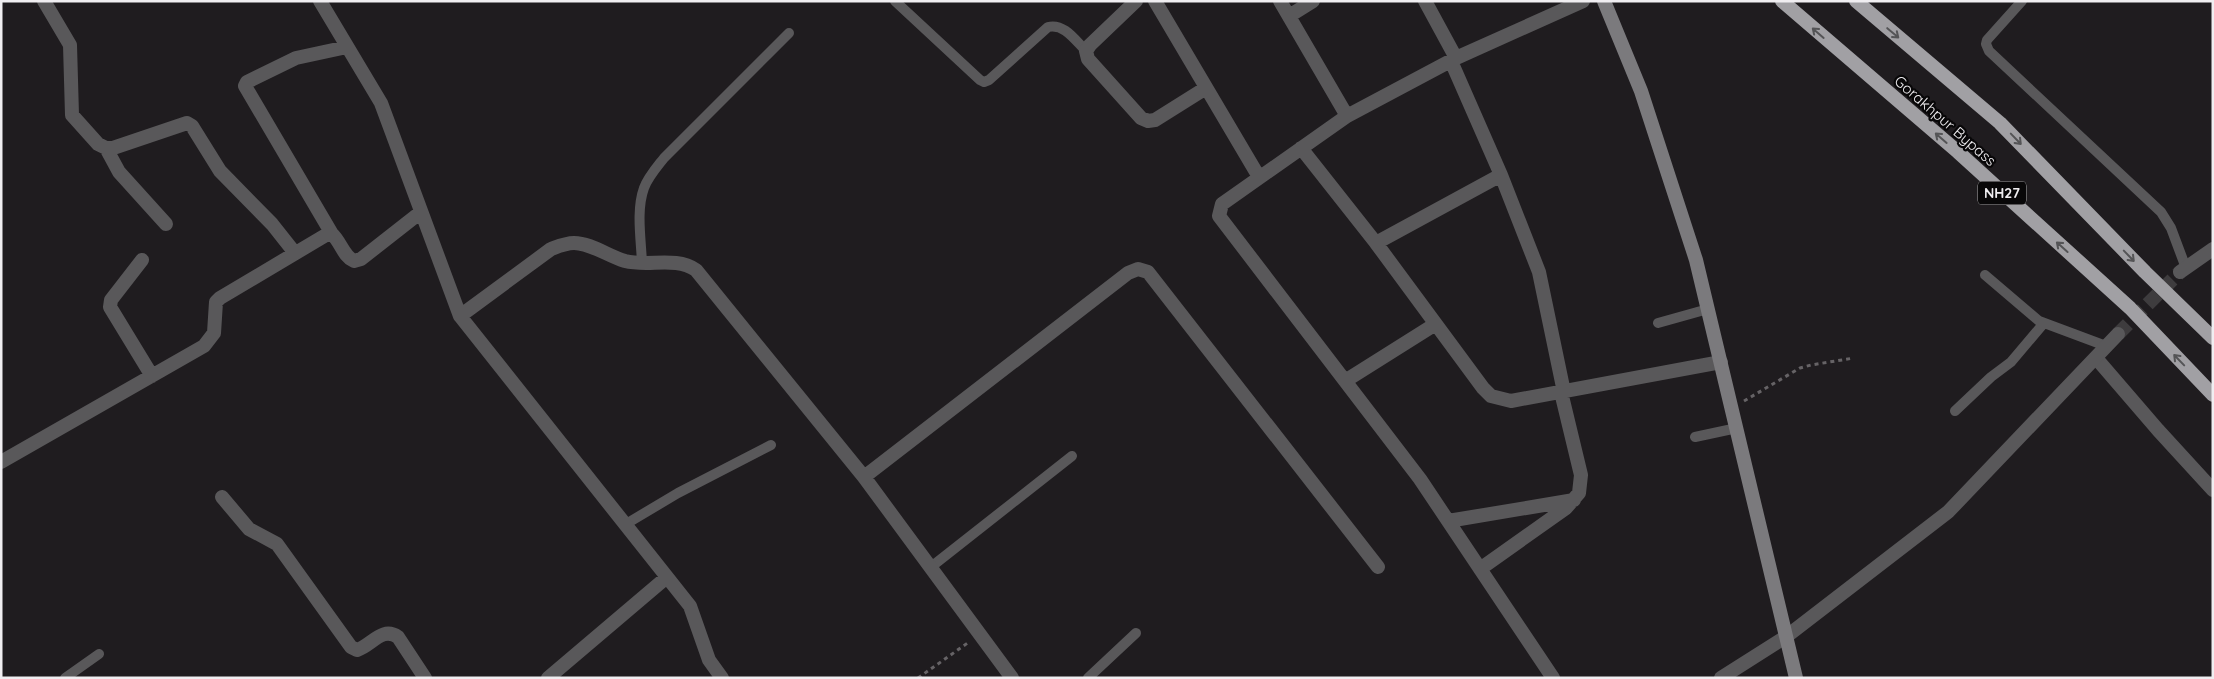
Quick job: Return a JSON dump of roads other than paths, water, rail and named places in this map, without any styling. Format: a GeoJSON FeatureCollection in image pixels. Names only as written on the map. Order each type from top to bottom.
{"type":"FeatureCollection","features":[{"type":"Feature","properties":{"kind":"highway","name":"Gorakhpur Bypass"},"geometry":{"type":"LineString","coordinates":[[1782,1],[1958,152],[2130,308],[2213,395]]}},
{"type":"Feature","properties":{"kind":"highway"},"geometry":{"type":"LineString","coordinates":[[1856,1],[2000,123],[2145,272],[2213,338]]}},
{"type":"Feature","properties":{"kind":"main road"},"geometry":{"type":"LineString","coordinates":[[1604,1],[1641,91],[1696,260],[1796,678]]}},
{"type":"Feature","properties":{"kind":"street"},"geometry":{"type":"LineString","coordinates":[[44,1],[70,45],[72,115],[98,144],[106,148],[113,148],[187,123],[192,126],[220,171],[272,224],[295,253]]}},
{"type":"Feature","properties":{"kind":"street"},"geometry":{"type":"LineString","coordinates":[[320,1],[381,103],[460,316],[690,606],[709,660],[722,678]]}},
{"type":"Feature","properties":{"kind":"street"},"geometry":{"type":"LineString","coordinates":[[1136,1],[1090,45],[1086,51],[1088,59],[1141,118],[1148,121],[1155,120],[1206,88]]}},
{"type":"Feature","properties":{"kind":"street"},"geometry":{"type":"LineString","coordinates":[[1156,1],[1259,177]]}},
{"type":"Feature","properties":{"kind":"street"},"geometry":{"type":"LineString","coordinates":[[1280,1],[1348,116]]}},
{"type":"Feature","properties":{"kind":"street"},"geometry":{"type":"LineString","coordinates":[[1289,16],[1313,1]]}},
{"type":"Feature","properties":{"kind":"street"},"geometry":{"type":"LineString","coordinates":[[1424,1],[1453,59],[1539,272],[1581,475],[1579,493],[1574,500],[1543,526],[1480,569]]}},
{"type":"Feature","properties":{"kind":"street"},"geometry":{"type":"LineString","coordinates":[[1553,678],[1420,479],[1219,216],[1222,204],[1348,116],[1453,59],[1583,1]]}},
{"type":"Feature","properties":{"kind":"street"},"geometry":{"type":"LineString","coordinates":[[348,48],[296,58],[247,82],[245,86],[332,234],[337,238],[349,259],[354,261],[361,259],[421,212]]}},
{"type":"Feature","properties":{"kind":"street"},"geometry":{"type":"LineString","coordinates":[[106,148],[119,172],[166,224]]}},
{"type":"Feature","properties":{"kind":"street"},"geometry":{"type":"LineString","coordinates":[[1301,148],[1376,243],[1434,325],[1482,388],[1491,396],[1511,401],[1721,362]]}},
{"type":"Feature","properties":{"kind":"street"},"geometry":{"type":"LineString","coordinates":[[1376,243],[1501,175]]}},
{"type":"Feature","properties":{"kind":"street"},"geometry":{"type":"LineString","coordinates":[[1,462],[204,346],[214,333],[216,302],[220,298],[326,235],[332,234]]}},
{"type":"Feature","properties":{"kind":"street"},"geometry":{"type":"LineString","coordinates":[[460,316],[551,249],[563,244],[575,243],[586,246],[624,261],[678,263],[688,265],[696,270],[864,477],[1012,678]]}},
{"type":"Feature","properties":{"kind":"street"},"geometry":{"type":"LineString","coordinates":[[2183,270],[2213,248]]}},
{"type":"Feature","properties":{"kind":"street"},"geometry":{"type":"LineString","coordinates":[[142,260],[111,300],[110,307],[152,376]]}},
{"type":"Feature","properties":{"kind":"street"},"geometry":{"type":"LineString","coordinates":[[864,477],[1128,273],[1138,269],[1148,272],[1378,567]]}},
{"type":"Feature","properties":{"kind":"street"},"geometry":{"type":"LineString","coordinates":[[1345,381],[1434,325]]}},
{"type":"Feature","properties":{"kind":"street"},"geometry":{"type":"LineString","coordinates":[[1721,678],[1787,636],[1948,512],[2118,334]]}},
{"type":"Feature","properties":{"kind":"street"},"geometry":{"type":"LineString","coordinates":[[2096,358],[2213,490]]}},
{"type":"Feature","properties":{"kind":"street"},"geometry":{"type":"LineString","coordinates":[[222,497],[249,528],[276,544],[351,647],[357,650],[384,632],[392,633],[398,637],[425,678]]}},
{"type":"Feature","properties":{"kind":"street"},"geometry":{"type":"LineString","coordinates":[[1448,521],[1574,500]]}},
{"type":"Feature","properties":{"kind":"street"},"geometry":{"type":"LineString","coordinates":[[548,678],[667,577]]}},
{"type":"Feature","properties":{"kind":"lane"},"geometry":{"type":"LineString","coordinates":[[895,1],[984,82],[989,80],[1048,26],[1055,25],[1063,28],[1086,51]]}},
{"type":"Feature","properties":{"kind":"lane"},"geometry":{"type":"LineString","coordinates":[[2022,1],[1987,40],[1986,44],[1989,51],[2161,212],[2171,228],[2183,270]]}},
{"type":"Feature","properties":{"kind":"lane"},"geometry":{"type":"LineString","coordinates":[[642,262],[640,207],[644,188],[652,174],[664,158],[789,32]]}},
{"type":"Feature","properties":{"kind":"lane"},"geometry":{"type":"LineString","coordinates":[[1985,275],[2044,324],[2106,346]]}},
{"type":"Feature","properties":{"kind":"lane"},"geometry":{"type":"LineString","coordinates":[[1658,323],[1708,309]]}},
{"type":"Feature","properties":{"kind":"lane"},"geometry":{"type":"LineString","coordinates":[[1955,411],[1991,377],[2011,362],[2044,324]]}},
{"type":"Feature","properties":{"kind":"lane"},"geometry":{"type":"LineString","coordinates":[[1695,436],[1737,428]]}},
{"type":"Feature","properties":{"kind":"lane"},"geometry":{"type":"LineString","coordinates":[[626,524],[678,493],[771,445]]}},
{"type":"Feature","properties":{"kind":"lane"},"geometry":{"type":"LineString","coordinates":[[931,567],[1072,456]]}},
{"type":"Feature","properties":{"kind":"lane"},"geometry":{"type":"LineString","coordinates":[[1088,678],[1136,633]]}},
{"type":"Feature","properties":{"kind":"lane"},"geometry":{"type":"LineString","coordinates":[[66,678],[99,654]]}},
{"type":"Feature","properties":{"kind":"tunnel"},"geometry":{"type":"LineString","coordinates":[[2118,334],[2180,272]]}}]}
